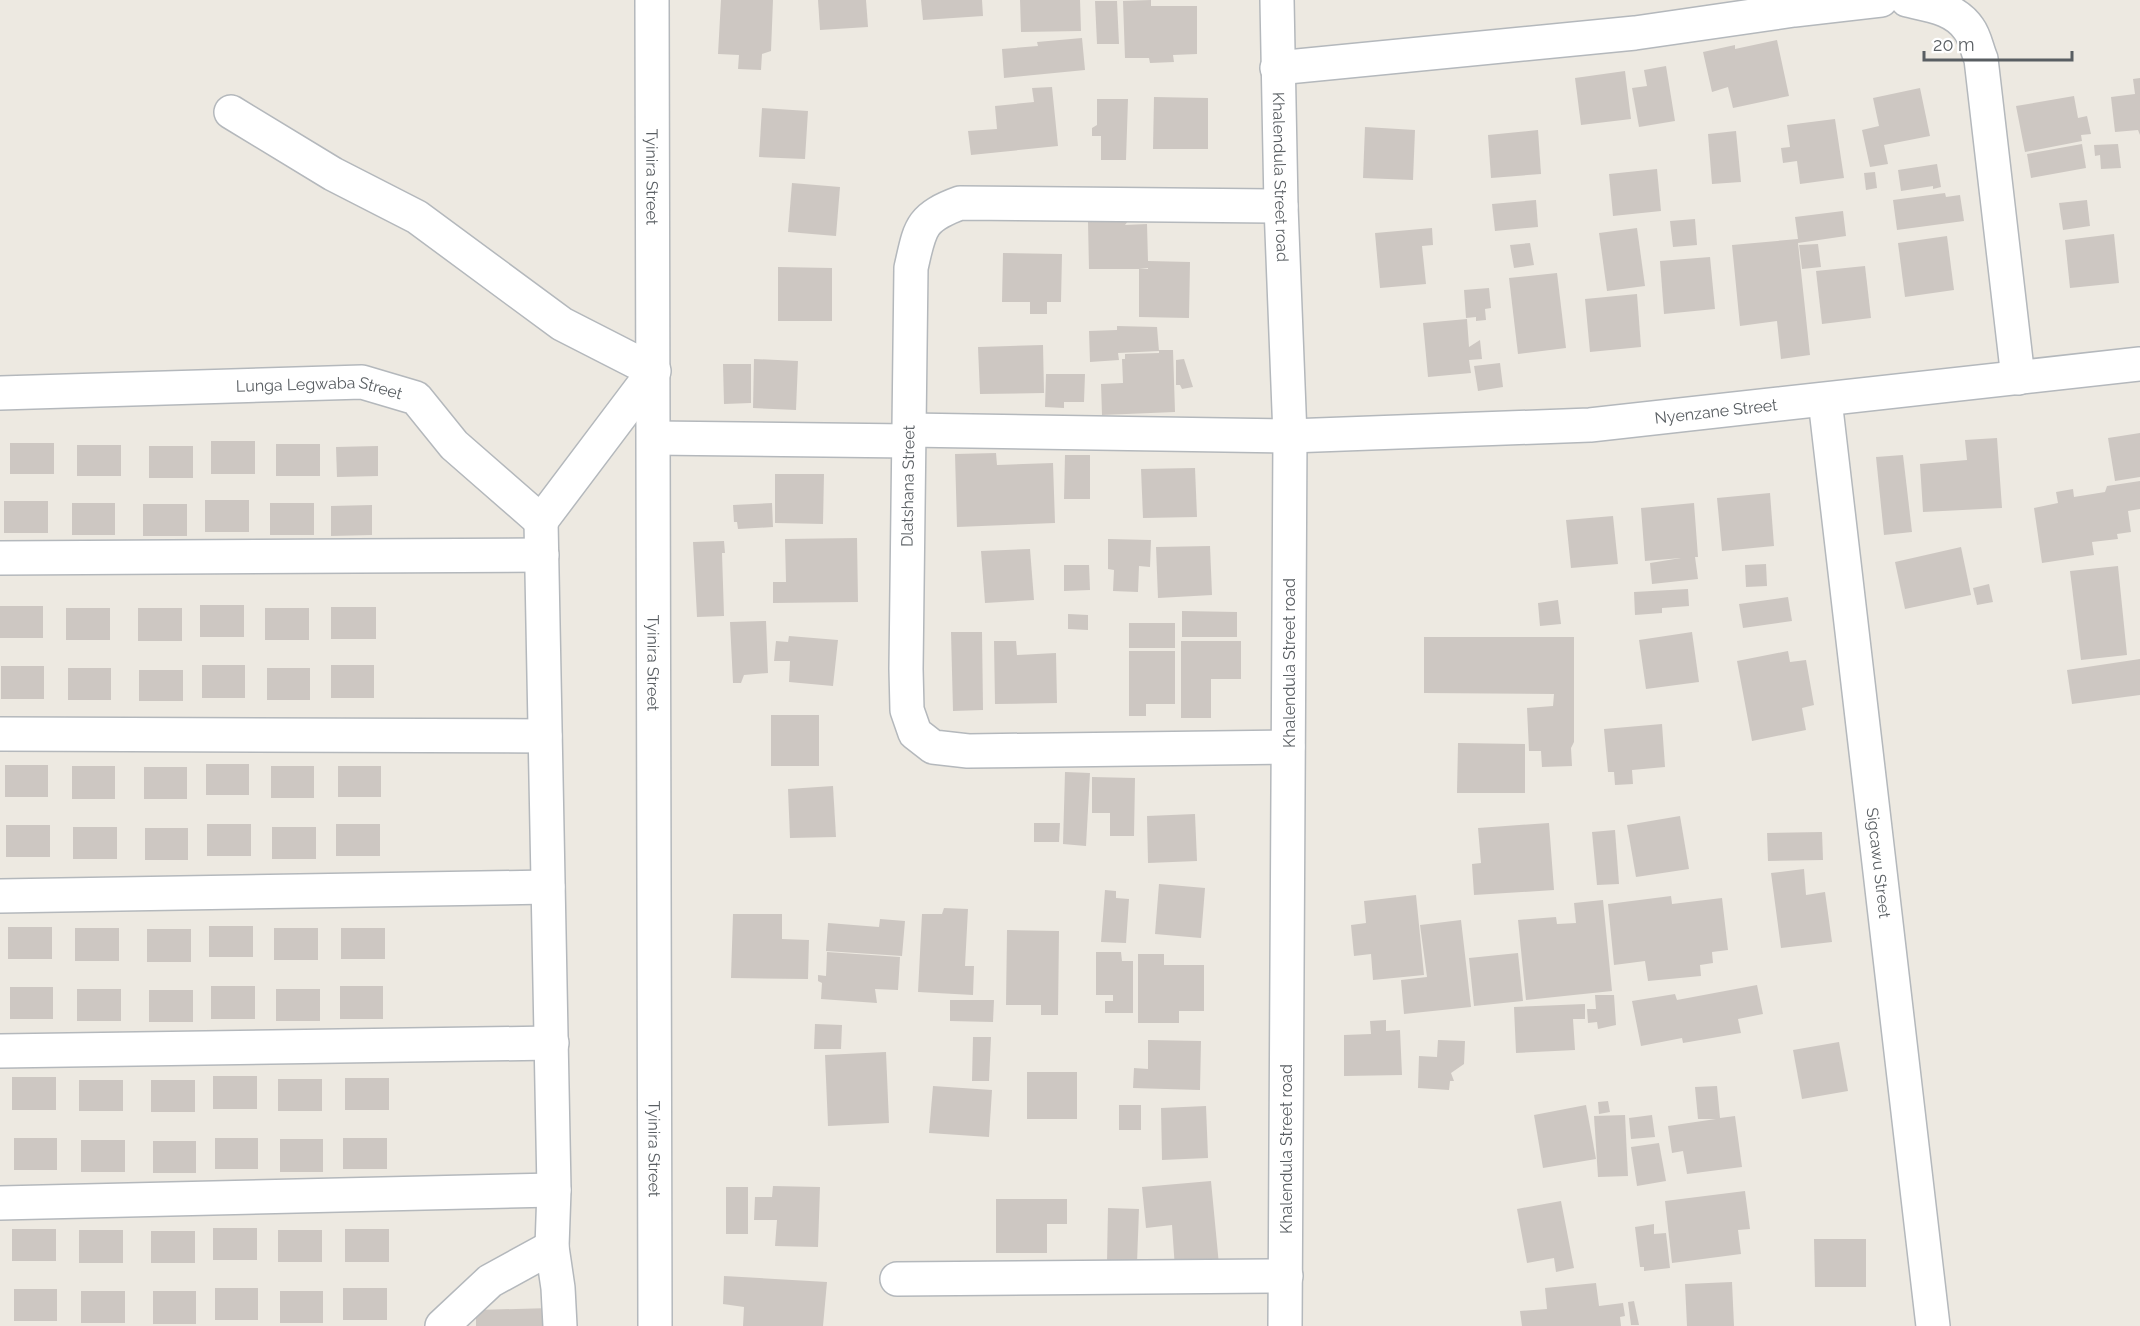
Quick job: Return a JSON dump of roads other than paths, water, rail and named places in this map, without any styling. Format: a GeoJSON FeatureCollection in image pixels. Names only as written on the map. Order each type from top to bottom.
{"type":"FeatureCollection","features":[{"type":"Feature","properties":{"kind":"street","name":"Tyinira Street"},"geometry":{"type":"LineString","coordinates":[[652,0],[655,1326]]}},
{"type":"Feature","properties":{"kind":"street","name":"Khalendula Street road"},"geometry":{"type":"LineString","coordinates":[[1277,0],[1281,206],[1290,436],[1285,1326]]}},
{"type":"Feature","properties":{"kind":"street"},"geometry":{"type":"LineString","coordinates":[[1277,68],[1635,33],[1793,5],[1881,0]]}},
{"type":"Feature","properties":{"kind":"street"},"geometry":{"type":"LineString","coordinates":[[1907,0],[1936,6],[1958,15],[1970,30],[1981,59],[2018,378]]}},
{"type":"Feature","properties":{"kind":"street"},"geometry":{"type":"LineString","coordinates":[[231,112],[333,174],[417,217],[562,324],[654,371],[541,521],[552,1042],[554,1190],[552,1247],[558,1288],[560,1326]]}},
{"type":"Feature","properties":{"kind":"street","name":"Dlatshana Street"},"geometry":{"type":"LineString","coordinates":[[1281,206],[960,203],[934,215],[923,224],[911,268],[907,710],[915,733],[933,747],[968,751],[1288,747]]}},
{"type":"Feature","properties":{"kind":"street","name":"Nyenzane Street"},"geometry":{"type":"LineString","coordinates":[[654,438],[909,435],[1290,436],[1590,425],[2140,364]]}},
{"type":"Feature","properties":{"kind":"street","name":"Lunga Legwaba Street"},"geometry":{"type":"LineString","coordinates":[[0,393],[362,382],[416,398],[454,445],[541,521]]}},
{"type":"Feature","properties":{"kind":"street","name":"Sigcawu Street"},"geometry":{"type":"LineString","coordinates":[[1825,400],[1933,1326]]}},
{"type":"Feature","properties":{"kind":"street"},"geometry":{"type":"LineString","coordinates":[[0,558],[542,555]]}},
{"type":"Feature","properties":{"kind":"street"},"geometry":{"type":"LineString","coordinates":[[0,734],[546,736]]}},
{"type":"Feature","properties":{"kind":"street"},"geometry":{"type":"LineString","coordinates":[[0,896],[548,887]]}},
{"type":"Feature","properties":{"kind":"street"},"geometry":{"type":"LineString","coordinates":[[0,1051],[552,1042]]}},
{"type":"Feature","properties":{"kind":"street"},"geometry":{"type":"LineString","coordinates":[[0,1203],[554,1190]]}},
{"type":"Feature","properties":{"kind":"street"},"geometry":{"type":"LineString","coordinates":[[442,1326],[490,1281],[552,1247]]}},
{"type":"Feature","properties":{"kind":"street"},"geometry":{"type":"LineString","coordinates":[[897,1279],[1286,1276]]}}]}
